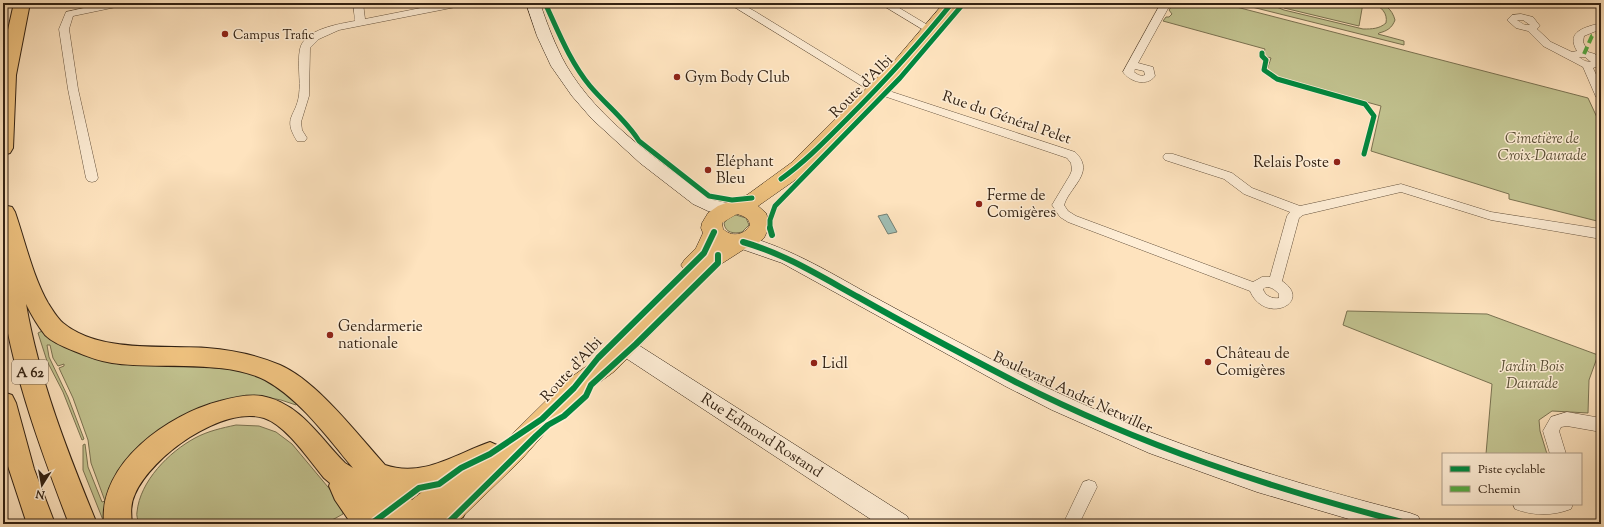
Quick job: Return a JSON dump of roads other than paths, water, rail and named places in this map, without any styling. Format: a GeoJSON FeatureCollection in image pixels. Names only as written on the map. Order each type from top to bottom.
{"type":"FeatureCollection","features":[{"type":"Feature","properties":{"kind":"highway"},"geometry":{"type":"LineString","coordinates":[[3,148],[6,74],[22,3]]}},
{"type":"Feature","properties":{"kind":"highway"},"geometry":{"type":"LineString","coordinates":[[4,205],[30,291],[40,311],[54,329],[70,339],[90,347],[111,352],[231,361],[253,365],[273,373],[290,383],[321,412],[400,502],[403,523]]}},
{"type":"Feature","properties":{"kind":"highway","name":"A 62"},"geometry":{"type":"LineString","coordinates":[[4,205],[8,265],[16,312],[29,368],[55,452],[83,524]]}},
{"type":"Feature","properties":{"kind":"highway","name":"A 62"},"geometry":{"type":"LineString","coordinates":[[3,403],[21,469],[41,524]]}},
{"type":"Feature","properties":{"kind":"highway"},"geometry":{"type":"LineString","coordinates":[[118,524],[116,516],[118,502],[138,465],[155,448],[176,432],[201,418],[243,406],[262,407],[280,413],[295,425],[336,472],[343,490],[358,507],[363,524]]}},
{"type":"Feature","properties":{"kind":"highway"},"geometry":{"type":"LineString","coordinates":[[375,474],[394,482],[411,483],[453,470],[481,456],[490,454]]}},
{"type":"Feature","properties":{"kind":"highway"},"geometry":{"type":"LineString","coordinates":[[336,472],[355,482],[384,515],[403,523],[422,524],[444,516]]}},
{"type":"Feature","properties":{"kind":"main road"},"geometry":{"type":"LineString","coordinates":[[533,3],[547,45],[570,83],[587,105],[610,130],[642,157],[699,200],[708,205],[746,209],[756,214],[761,224],[756,235],[741,242],[726,241],[718,238],[700,214],[682,201],[658,179],[642,157]]}},
{"type":"Feature","properties":{"kind":"main road","name":"Route d'Albi"},"geometry":{"type":"LineString","coordinates":[[761,224],[770,203],[788,183],[798,168],[901,64],[931,30],[952,3]]}},
{"type":"Feature","properties":{"kind":"main road","name":"Route d'Albi"},"geometry":{"type":"LineString","coordinates":[[732,208],[751,204],[781,179],[798,168]]}},
{"type":"Feature","properties":{"kind":"main road"},"geometry":{"type":"LineString","coordinates":[[713,230],[714,218],[719,213],[732,208]]}},
{"type":"Feature","properties":{"kind":"main road","name":"Boulevard André Netwiller"},"geometry":{"type":"LineString","coordinates":[[761,224],[768,239],[786,255]]}},
{"type":"Feature","properties":{"kind":"main road","name":"Route d'Albi"},"geometry":{"type":"LineString","coordinates":[[444,516],[512,452],[542,419],[574,388],[598,358],[704,253],[713,230]]}},
{"type":"Feature","properties":{"kind":"main road","name":"Route d'Albi"},"geometry":{"type":"LineString","coordinates":[[574,388],[607,364],[714,258],[741,242]]}},
{"type":"Feature","properties":{"kind":"main road","name":"Boulevard André Netwiller"},"geometry":{"type":"LineString","coordinates":[[741,242],[761,246],[786,255],[860,298],[1014,381],[1092,418],[1216,467],[1319,500],[1410,524]]}},
{"type":"Feature","properties":{"kind":"main road","name":"Rue Edmond Rostand"},"geometry":{"type":"LineString","coordinates":[[625,347],[899,524]]}},
{"type":"Feature","properties":{"kind":"main road","name":"Route d'Albi"},"geometry":{"type":"LineString","coordinates":[[403,523],[490,454],[542,419]]}},
{"type":"Feature","properties":{"kind":"street"},"geometry":{"type":"LineString","coordinates":[[92,178],[73,89],[64,29],[68,9],[121,3]]}},
{"type":"Feature","properties":{"kind":"street"},"geometry":{"type":"LineString","coordinates":[[358,3],[360,23]]}},
{"type":"Feature","properties":{"kind":"street"},"geometry":{"type":"LineString","coordinates":[[301,138],[296,130],[295,122],[304,96],[304,60],[305,48],[308,43],[320,34],[360,23],[461,3]]}},
{"type":"Feature","properties":{"kind":"street"},"geometry":{"type":"LineString","coordinates":[[733,3],[876,90]]}},
{"type":"Feature","properties":{"kind":"street"},"geometry":{"type":"LineString","coordinates":[[884,3],[931,30]]}},
{"type":"Feature","properties":{"kind":"street"},"geometry":{"type":"LineString","coordinates":[[1149,69],[1150,74],[1147,78],[1134,78],[1128,72],[1166,3]]}},
{"type":"Feature","properties":{"kind":"street"},"geometry":{"type":"LineString","coordinates":[[1601,26],[1585,31],[1577,40],[1579,62],[1595,63],[1601,97]]}},
{"type":"Feature","properties":{"kind":"street"},"geometry":{"type":"LineString","coordinates":[[1532,28],[1551,47],[1578,55]]}},
{"type":"Feature","properties":{"kind":"street","name":"Rue du Général Pelet"},"geometry":{"type":"LineString","coordinates":[[876,90],[1071,155],[1076,160],[1078,166],[1076,173],[1058,205],[1064,214],[1256,288]]}},
{"type":"Feature","properties":{"kind":"street"},"geometry":{"type":"LineString","coordinates":[[1169,157],[1228,176],[1248,191],[1299,211]]}},
{"type":"Feature","properties":{"kind":"street"},"geometry":{"type":"LineString","coordinates":[[1275,283],[1293,216],[1299,211],[1401,188],[1491,216],[1601,234]]}},
{"type":"Feature","properties":{"kind":"street"},"geometry":{"type":"LineString","coordinates":[[1262,282],[1275,283],[1282,288],[1286,294],[1285,301],[1274,304],[1265,301],[1258,295],[1256,288],[1262,282]]}},
{"type":"Feature","properties":{"kind":"street"},"geometry":{"type":"LineString","coordinates":[[1558,453],[1551,431],[1556,422],[1567,419],[1601,425]]}},
{"type":"Feature","properties":{"kind":"street"},"geometry":{"type":"LineString","coordinates":[[1071,524],[1089,486]]}},
{"type":"Feature","properties":{"kind":"street"},"geometry":{"type":"LineString","coordinates":[[1528,505],[1551,508],[1562,505]]}},
{"type":"Feature","properties":{"kind":"water"},"geometry":{"type":"Polygon","coordinates":[[[887,214],[897,232],[888,234],[878,216],[887,214]]]}},
{"type":"Feature","properties":{"kind":"place","name":"Campus Trafic"},"geometry":{"type":"Point","coordinates":[225,34]}},
{"type":"Feature","properties":{"kind":"place","name":"Gym Body Club"},"geometry":{"type":"Point","coordinates":[677,77]}},
{"type":"Feature","properties":{"kind":"place","name":"Relais Poste"},"geometry":{"type":"Point","coordinates":[1337,162]}},
{"type":"Feature","properties":{"kind":"place","name":"Eléphant Bleu"},"geometry":{"type":"Point","coordinates":[708,170]}},
{"type":"Feature","properties":{"kind":"place","name":"Ferme de Comigères"},"geometry":{"type":"Point","coordinates":[979,204]}},
{"type":"Feature","properties":{"kind":"place","name":"Gendarmerie nationale"},"geometry":{"type":"Point","coordinates":[330,335]}},
{"type":"Feature","properties":{"kind":"place","name":"Château de Comigères"},"geometry":{"type":"Point","coordinates":[1208,362]}},
{"type":"Feature","properties":{"kind":"place","name":"Lidl"},"geometry":{"type":"Point","coordinates":[814,363]}},
{"type":"Feature","properties":{"kind":"park label","name":"Cimetière de Croix-Daurade"},"geometry":{"type":"Point","coordinates":[1542,146]}},
{"type":"Feature","properties":{"kind":"park label","name":"Jardin Bois Daurade"},"geometry":{"type":"Point","coordinates":[1532,374]}}]}
